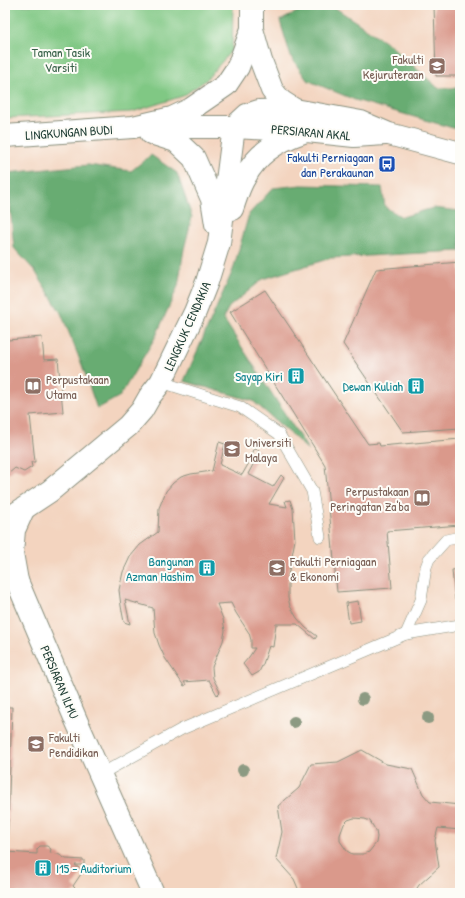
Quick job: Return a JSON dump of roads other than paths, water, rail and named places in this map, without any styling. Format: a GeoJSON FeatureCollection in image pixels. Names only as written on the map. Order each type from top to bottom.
{"type":"FeatureCollection","features":[{"type":"Feature","properties":{"kind":"street","name":"LINGKUNGAN BUDI"},"geometry":{"type":"LineString","coordinates":[[133,127],[172,118],[192,109],[226,85],[238,67],[252,29],[252,5]]}},
{"type":"Feature","properties":{"kind":"street","name":"PERSIARAN AKAL"},"geometry":{"type":"LineString","coordinates":[[252,29],[261,61],[272,90],[281,101],[295,110],[361,122],[389,134],[460,153]]}},
{"type":"Feature","properties":{"kind":"street"},"geometry":{"type":"LineString","coordinates":[[234,127],[247,115],[259,111],[295,110]]}},
{"type":"Feature","properties":{"kind":"street","name":"LINGKUNGAN BUDI"},"geometry":{"type":"LineString","coordinates":[[5,136],[133,127],[234,127]]}},
{"type":"Feature","properties":{"kind":"street"},"geometry":{"type":"LineString","coordinates":[[133,127],[176,141],[194,158],[212,200],[218,243]]}},
{"type":"Feature","properties":{"kind":"street","name":"PERSIARAN AKAL"},"geometry":{"type":"LineString","coordinates":[[234,127],[307,131],[354,136],[389,134]]}},
{"type":"Feature","properties":{"kind":"street","name":"LENGKUK CENDAKIA"},"geometry":{"type":"LineString","coordinates":[[14,515],[50,491],[128,426],[142,410],[150,396],[161,382],[192,319],[207,282],[218,243],[234,127]]}},
{"type":"Feature","properties":{"kind":"street"},"geometry":{"type":"LineString","coordinates":[[218,243],[244,177],[256,159],[272,146],[286,138],[307,131]]}},
{"type":"Feature","properties":{"kind":"street","name":"PERSIARAN ILMU"},"geometry":{"type":"LineString","coordinates":[[14,515],[11,575],[153,893]]}},
{"type":"Feature","properties":{"kind":"lane"},"geometry":{"type":"LineString","coordinates":[[161,382],[240,407],[279,434],[312,491],[320,537]]}},
{"type":"Feature","properties":{"kind":"lane"},"geometry":{"type":"LineString","coordinates":[[406,634],[421,600],[426,567],[429,559],[446,540],[460,537]]}},
{"type":"Feature","properties":{"kind":"lane"},"geometry":{"type":"LineString","coordinates":[[100,774],[182,729],[406,634],[460,625]]}},
{"type":"Feature","properties":{"kind":"place","name":"Fakulti Kejuruteraan"},"geometry":{"type":"Point","coordinates":[437,66]}},
{"type":"Feature","properties":{"kind":"place","name":"Fakulti Perniagaan dan Perakaunan"},"geometry":{"type":"Point","coordinates":[387,164]}},
{"type":"Feature","properties":{"kind":"place","name":"Sayap Kiri"},"geometry":{"type":"Point","coordinates":[296,376]}},
{"type":"Feature","properties":{"kind":"place","name":"Perpustakaan Utama"},"geometry":{"type":"Point","coordinates":[33,386]}},
{"type":"Feature","properties":{"kind":"place","name":"Dewan Kuliah"},"geometry":{"type":"Point","coordinates":[416,386]}},
{"type":"Feature","properties":{"kind":"place","name":"Universiti Malaya"},"geometry":{"type":"Point","coordinates":[232,449]}},
{"type":"Feature","properties":{"kind":"place","name":"Perpustakaan Peringatan Za'ba"},"geometry":{"type":"Point","coordinates":[422,498]}},
{"type":"Feature","properties":{"kind":"place","name":"Bangunan Azman Hashim"},"geometry":{"type":"Point","coordinates":[207,568]}},
{"type":"Feature","properties":{"kind":"place","name":"Fakulti Perniagaan & Ekonomi"},"geometry":{"type":"Point","coordinates":[277,568]}},
{"type":"Feature","properties":{"kind":"place","name":"Fakulti Pendidikan"},"geometry":{"type":"Point","coordinates":[36,744]}},
{"type":"Feature","properties":{"kind":"place","name":"I15 - Auditorium"},"geometry":{"type":"Point","coordinates":[43,868]}},
{"type":"Feature","properties":{"kind":"park label","name":"Taman Tasik Varsiti"},"geometry":{"type":"Point","coordinates":[61,60]}}]}
